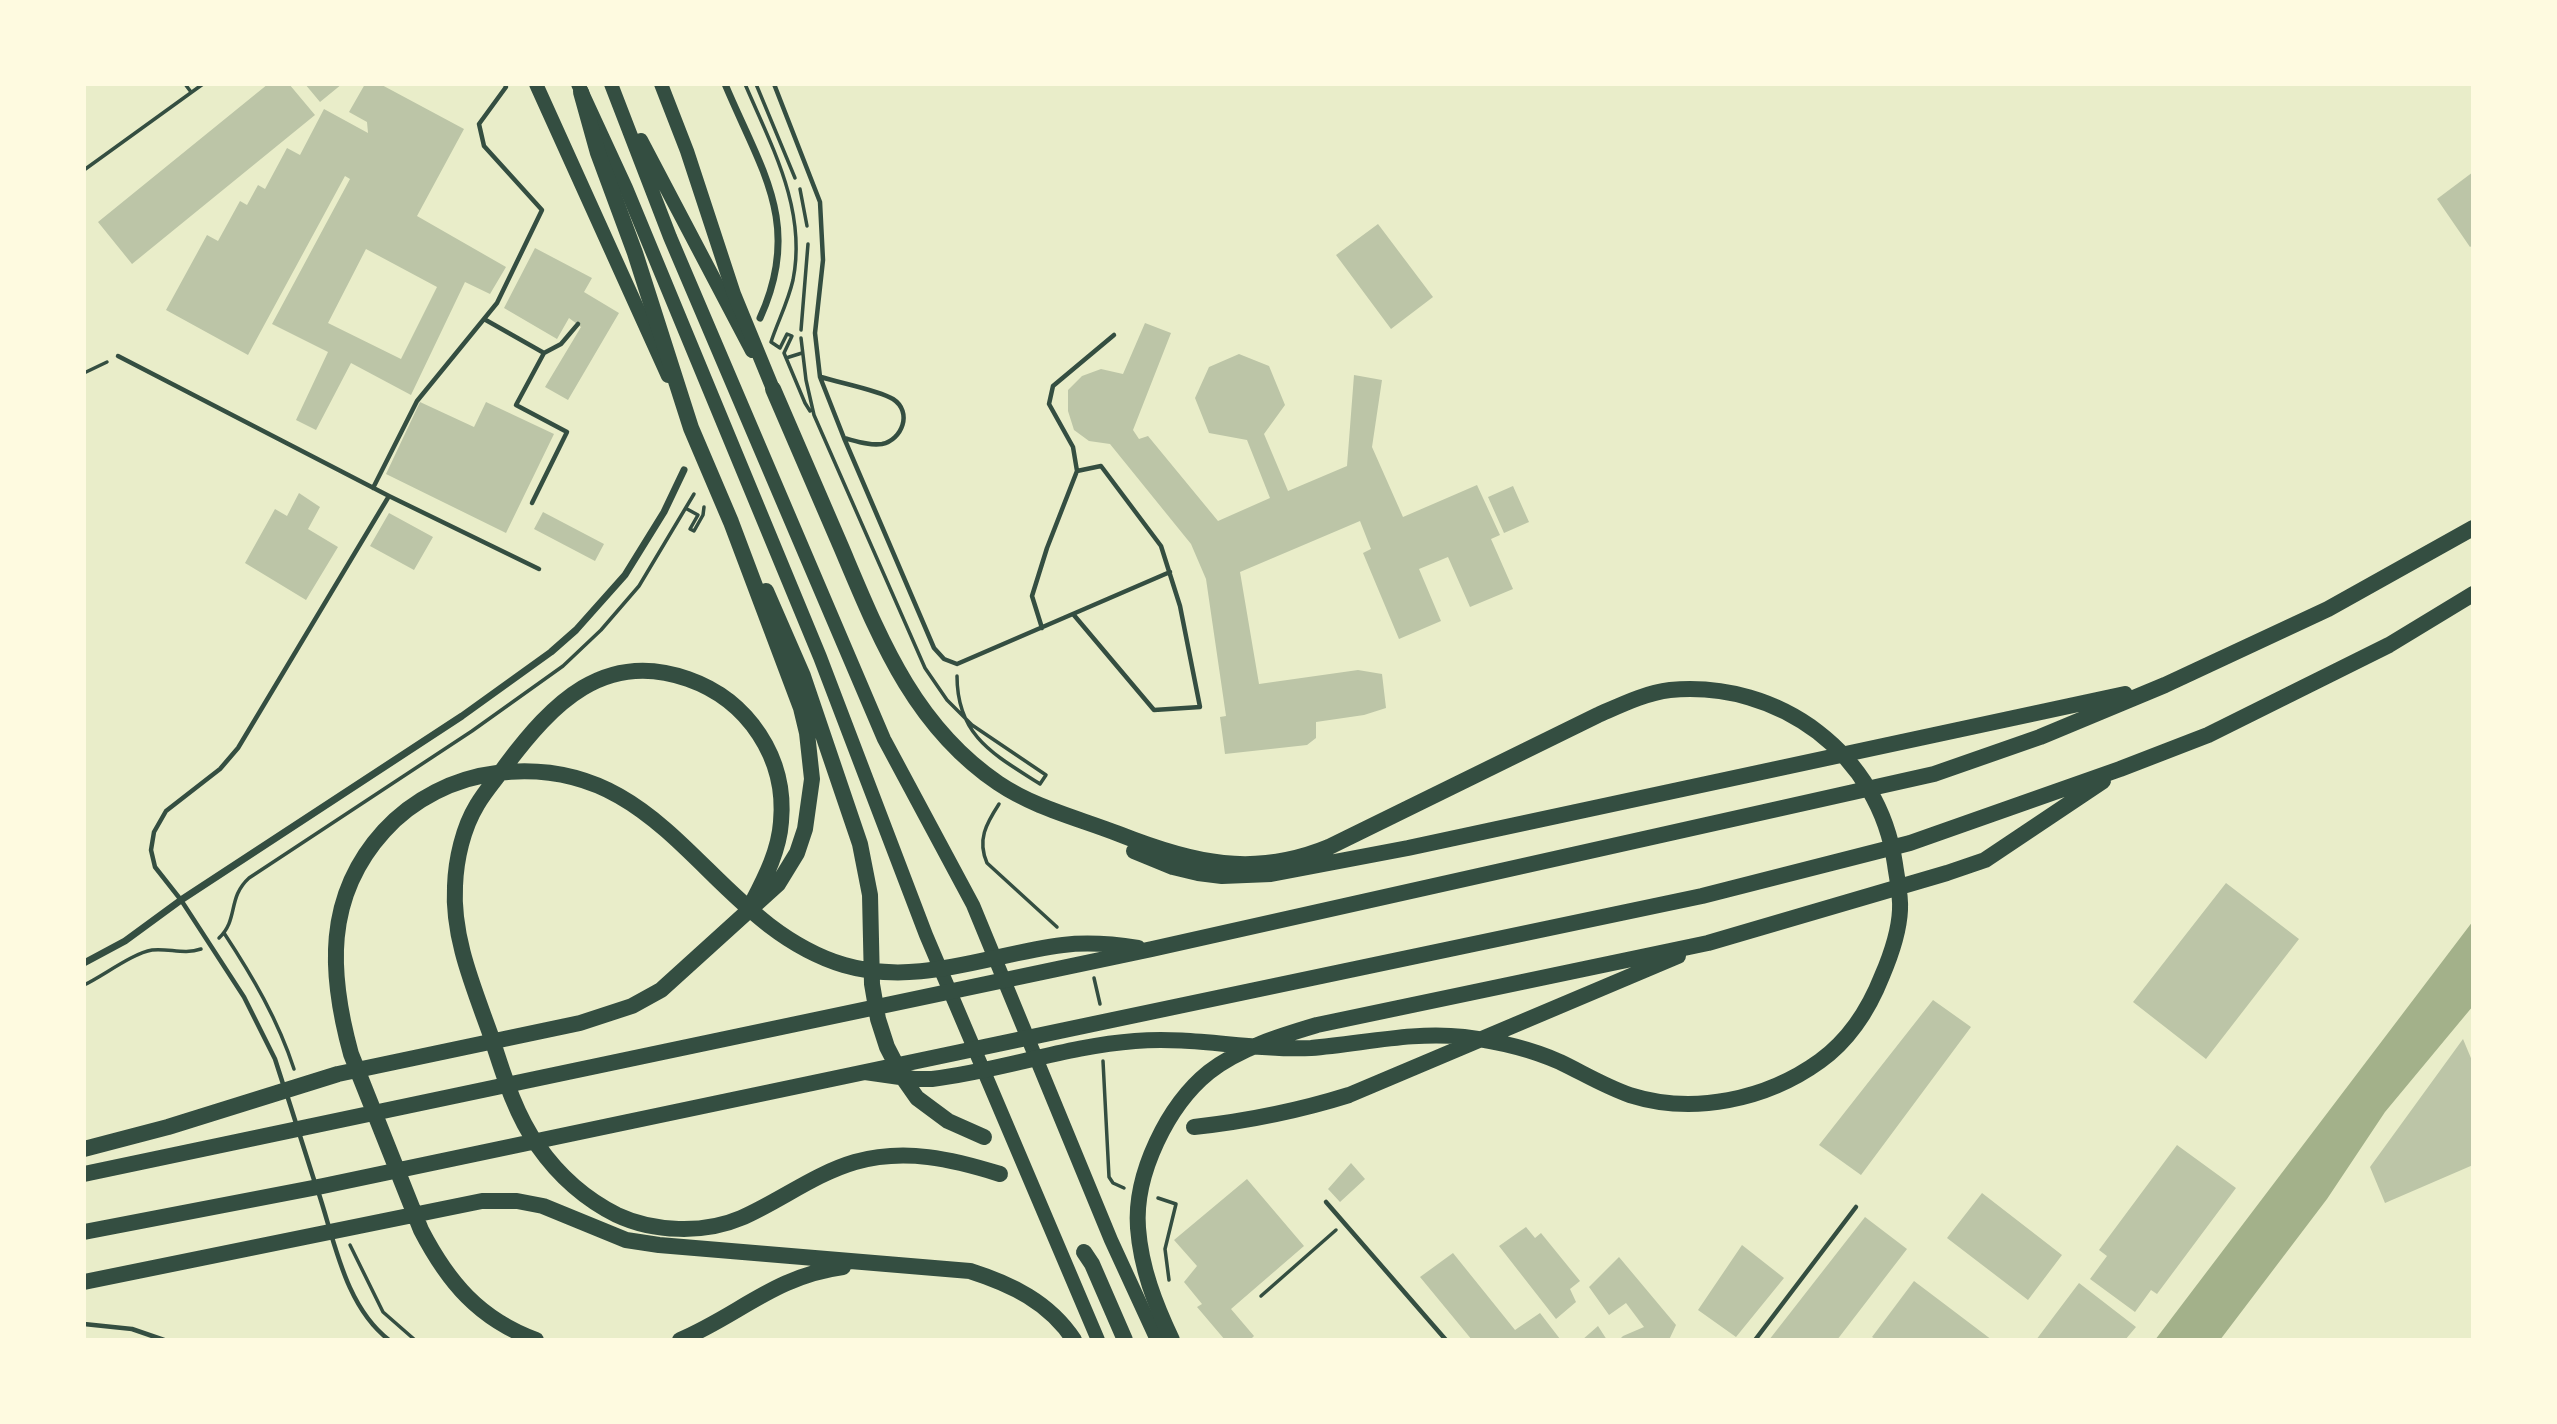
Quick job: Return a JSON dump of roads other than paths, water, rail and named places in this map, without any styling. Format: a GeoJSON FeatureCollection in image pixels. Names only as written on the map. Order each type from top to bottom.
{"type":"FeatureCollection","features":[{"type":"Feature","properties":{"kind":"highway"},"geometry":{"type":"LineString","coordinates":[[84,1149],[168,1127],[338,1074],[520,1037],[617,1012],[646,999],[676,978],[778,884],[797,853],[805,829],[811,779],[807,733],[798,697],[691,428],[635,253],[598,153],[580,88]]}},
{"type":"Feature","properties":{"kind":"highway"},"geometry":{"type":"LineString","coordinates":[[774,389],[877,633],[901,679],[924,713],[966,759],[1019,797],[1057,813],[1193,859],[1227,864],[1274,863],[1314,854],[1638,698],[1667,691],[1705,689],[1764,701],[1831,740],[1858,771],[1878,806],[1892,841],[1900,908],[1892,954],[1870,1006],[1846,1037],[1821,1060],[1790,1079],[1753,1094],[1713,1104],[1668,1103],[1629,1094],[1544,1056],[1492,1041],[1428,1034],[1293,1048],[1178,1039],[1152,1040],[1096,1047],[932,1079],[865,1072]]}},
{"type":"Feature","properties":{"kind":"highway"},"geometry":{"type":"LineString","coordinates":[[731,523],[773,604],[803,676],[853,820],[870,895],[872,984],[878,1019],[887,1047],[917,1098],[948,1121],[984,1137]]}},
{"type":"Feature","properties":{"kind":"highway"},"geometry":{"type":"LineString","coordinates":[[84,1174],[1152,949],[1934,774],[2040,737],[2165,685],[2328,609],[2473,528]]}},
{"type":"Feature","properties":{"kind":"highway"},"geometry":{"type":"LineString","coordinates":[[84,1232],[323,1186],[1702,896],[1910,843],[2208,735],[2389,645],[2473,594]]}},
{"type":"Feature","properties":{"kind":"highway"},"geometry":{"type":"LineString","coordinates":[[745,915],[767,872],[778,839],[782,821],[779,780],[765,741],[753,725],[732,704],[706,686],[670,673],[650,671],[632,672],[588,683],[551,710],[476,806],[457,860],[454,910],[459,939],[506,1080],[520,1113],[537,1145],[564,1178],[599,1206],[622,1217],[669,1228],[691,1228],[715,1226],[739,1219],[817,1177],[856,1161],[878,1157],[898,1154],[938,1157],[1000,1174]]}},
{"type":"Feature","properties":{"kind":"highway"},"geometry":{"type":"LineString","coordinates":[[1057,813],[1091,835],[1173,867],[1222,876],[1271,874],[1408,848],[2165,685]]}},
{"type":"Feature","properties":{"kind":"highway"},"geometry":{"type":"LineString","coordinates":[[1171,1340],[1156,1307],[1141,1249],[1138,1225],[1142,1191],[1150,1158],[1167,1121],[1186,1093],[1211,1071],[1245,1051],[1317,1025],[1708,943],[1947,873],[1985,860],[2120,769]]}},
{"type":"Feature","properties":{"kind":"highway"},"geometry":{"type":"LineString","coordinates":[[536,1340],[505,1326],[484,1312],[448,1277],[435,1257],[411,1205],[351,1054],[344,1028],[338,1000],[335,961],[342,903],[360,863],[373,844],[410,808],[445,787],[485,774],[544,771],[585,780],[606,788],[653,817],[759,917],[782,935],[827,959],[866,970],[909,973],[935,970],[1062,945],[1102,944],[1152,949]]}},
{"type":"Feature","properties":{"kind":"highway"},"geometry":{"type":"LineString","coordinates":[[1194,1127],[1296,1111],[1349,1095],[1708,943]]}},
{"type":"Feature","properties":{"kind":"highway"},"geometry":{"type":"LineString","coordinates":[[84,1282],[482,1201],[517,1201],[542,1206],[626,1240],[970,1272],[1003,1283],[1034,1298],[1074,1340]]}},
{"type":"Feature","properties":{"kind":"highway"},"geometry":{"type":"LineString","coordinates":[[1084,1252],[1092,1264],[1125,1340]]}},
{"type":"Feature","properties":{"kind":"highway"},"geometry":{"type":"LineString","coordinates":[[680,1340],[701,1331],[748,1301],[788,1282],[840,1268],[879,1265]]}},
{"type":"Feature","properties":{"kind":"main road"},"geometry":{"type":"LineString","coordinates":[[536,84],[691,428]]}},
{"type":"Feature","properties":{"kind":"main road"},"geometry":{"type":"LineString","coordinates":[[612,84],[727,306],[774,389]]}},
{"type":"Feature","properties":{"kind":"main road"},"geometry":{"type":"LineString","coordinates":[[612,84],[670,237],[884,739],[973,905],[1111,1240],[1157,1340]]}},
{"type":"Feature","properties":{"kind":"main road"},"geometry":{"type":"LineString","coordinates":[[661,84],[687,151],[734,294],[774,389]]}},
{"type":"Feature","properties":{"kind":"main road"},"geometry":{"type":"LineString","coordinates":[[580,88],[626,188],[820,657],[926,935],[1098,1340]]}},
{"type":"Feature","properties":{"kind":"street"},"geometry":{"type":"LineString","coordinates":[[725,84],[765,178],[777,217],[779,247],[776,276],[760,318]]}},
{"type":"Feature","properties":{"kind":"street"},"geometry":{"type":"LineString","coordinates":[[84,963],[125,941],[181,900],[462,716],[551,652],[576,630],[625,575],[664,512],[684,470]]}},
{"type":"Feature","properties":{"kind":"lane"},"geometry":{"type":"LineString","coordinates":[[373,488],[417,401],[497,303],[542,210],[484,146],[479,124],[506,87],[505,84]]}},
{"type":"Feature","properties":{"kind":"lane"},"geometry":{"type":"LineString","coordinates":[[774,84],[820,202],[823,260],[815,333],[820,377],[934,648],[944,659],[957,664],[1170,572]]}},
{"type":"Feature","properties":{"kind":"lane"},"geometry":{"type":"LineString","coordinates":[[484,318],[544,353]]}},
{"type":"Feature","properties":{"kind":"lane"},"geometry":{"type":"LineString","coordinates":[[532,503],[567,432],[516,405],[544,353],[561,344],[578,324]]}},
{"type":"Feature","properties":{"kind":"lane"},"geometry":{"type":"LineString","coordinates":[[1042,628],[1032,596],[1047,548],[1077,471],[1073,447],[1049,404],[1053,386],[1114,335]]}},
{"type":"Feature","properties":{"kind":"lane"},"geometry":{"type":"LineString","coordinates":[[118,356],[388,496],[539,569]]}},
{"type":"Feature","properties":{"kind":"lane"},"geometry":{"type":"LineString","coordinates":[[820,377],[891,398],[902,410],[903,426],[899,434],[890,441],[876,444],[844,438]]}},
{"type":"Feature","properties":{"kind":"lane"},"geometry":{"type":"LineString","coordinates":[[1073,614],[1154,710],[1200,707],[1180,606],[1161,546],[1101,466],[1077,471]]}},
{"type":"Feature","properties":{"kind":"lane"},"geometry":{"type":"LineString","coordinates":[[388,496],[238,748],[220,769],[171,805],[156,825],[152,841],[152,859],[244,997],[275,1059],[350,1290],[366,1315],[389,1340]]}},
{"type":"Feature","properties":{"kind":"lane"},"geometry":{"type":"LineString","coordinates":[[1326,1202],[1446,1340]]}},
{"type":"Feature","properties":{"kind":"lane"},"geometry":{"type":"LineString","coordinates":[[1755,1340],[1856,1208]]}},
{"type":"Feature","properties":{"kind":"lane"},"geometry":{"type":"LineString","coordinates":[[84,1324],[132,1329],[164,1340]]}}]}
